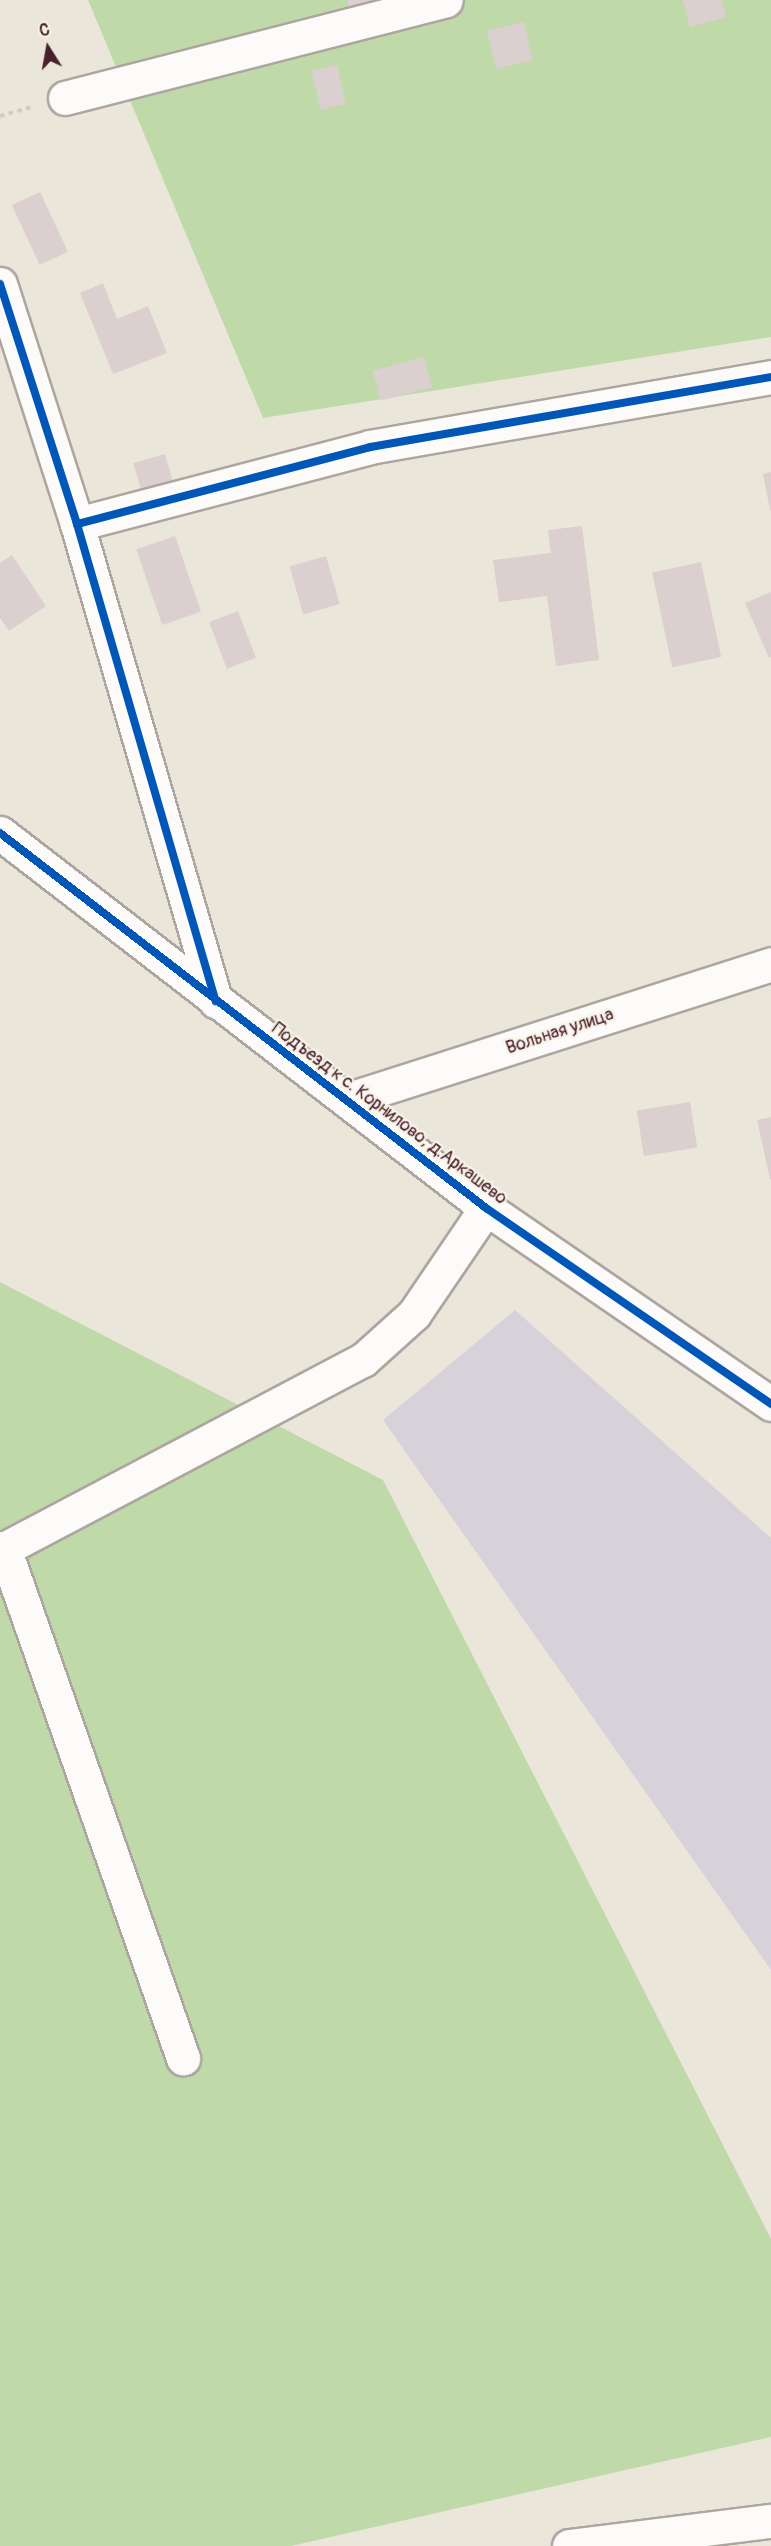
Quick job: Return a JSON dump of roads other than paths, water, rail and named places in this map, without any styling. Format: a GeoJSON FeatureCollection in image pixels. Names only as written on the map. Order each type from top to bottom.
{"type":"FeatureCollection","features":[{"type":"Feature","properties":{"kind":"street"},"geometry":{"type":"LineString","coordinates":[[65,98],[446,0]]}},
{"type":"Feature","properties":{"kind":"street"},"geometry":{"type":"LineString","coordinates":[[0,284],[77,524],[216,1001]]}},
{"type":"Feature","properties":{"kind":"street"},"geometry":{"type":"LineString","coordinates":[[77,524],[369,447],[771,377]]}},
{"type":"Feature","properties":{"kind":"street","name":"Подъезд к с. Корнилово, д.Аркашево"},"geometry":{"type":"LineString","coordinates":[[0,833],[216,1001],[349,1099],[486,1208],[771,1404]]}},
{"type":"Feature","properties":{"kind":"street","name":"Вольная улица"},"geometry":{"type":"LineString","coordinates":[[349,1099],[771,964]]}},
{"type":"Feature","properties":{"kind":"street"},"geometry":{"type":"LineString","coordinates":[[183,2058],[2,1550],[363,1360],[414,1314],[486,1208]]}},
{"type":"Feature","properties":{"kind":"street"},"geometry":{"type":"LineString","coordinates":[[569,2546],[771,2521]]}}]}
